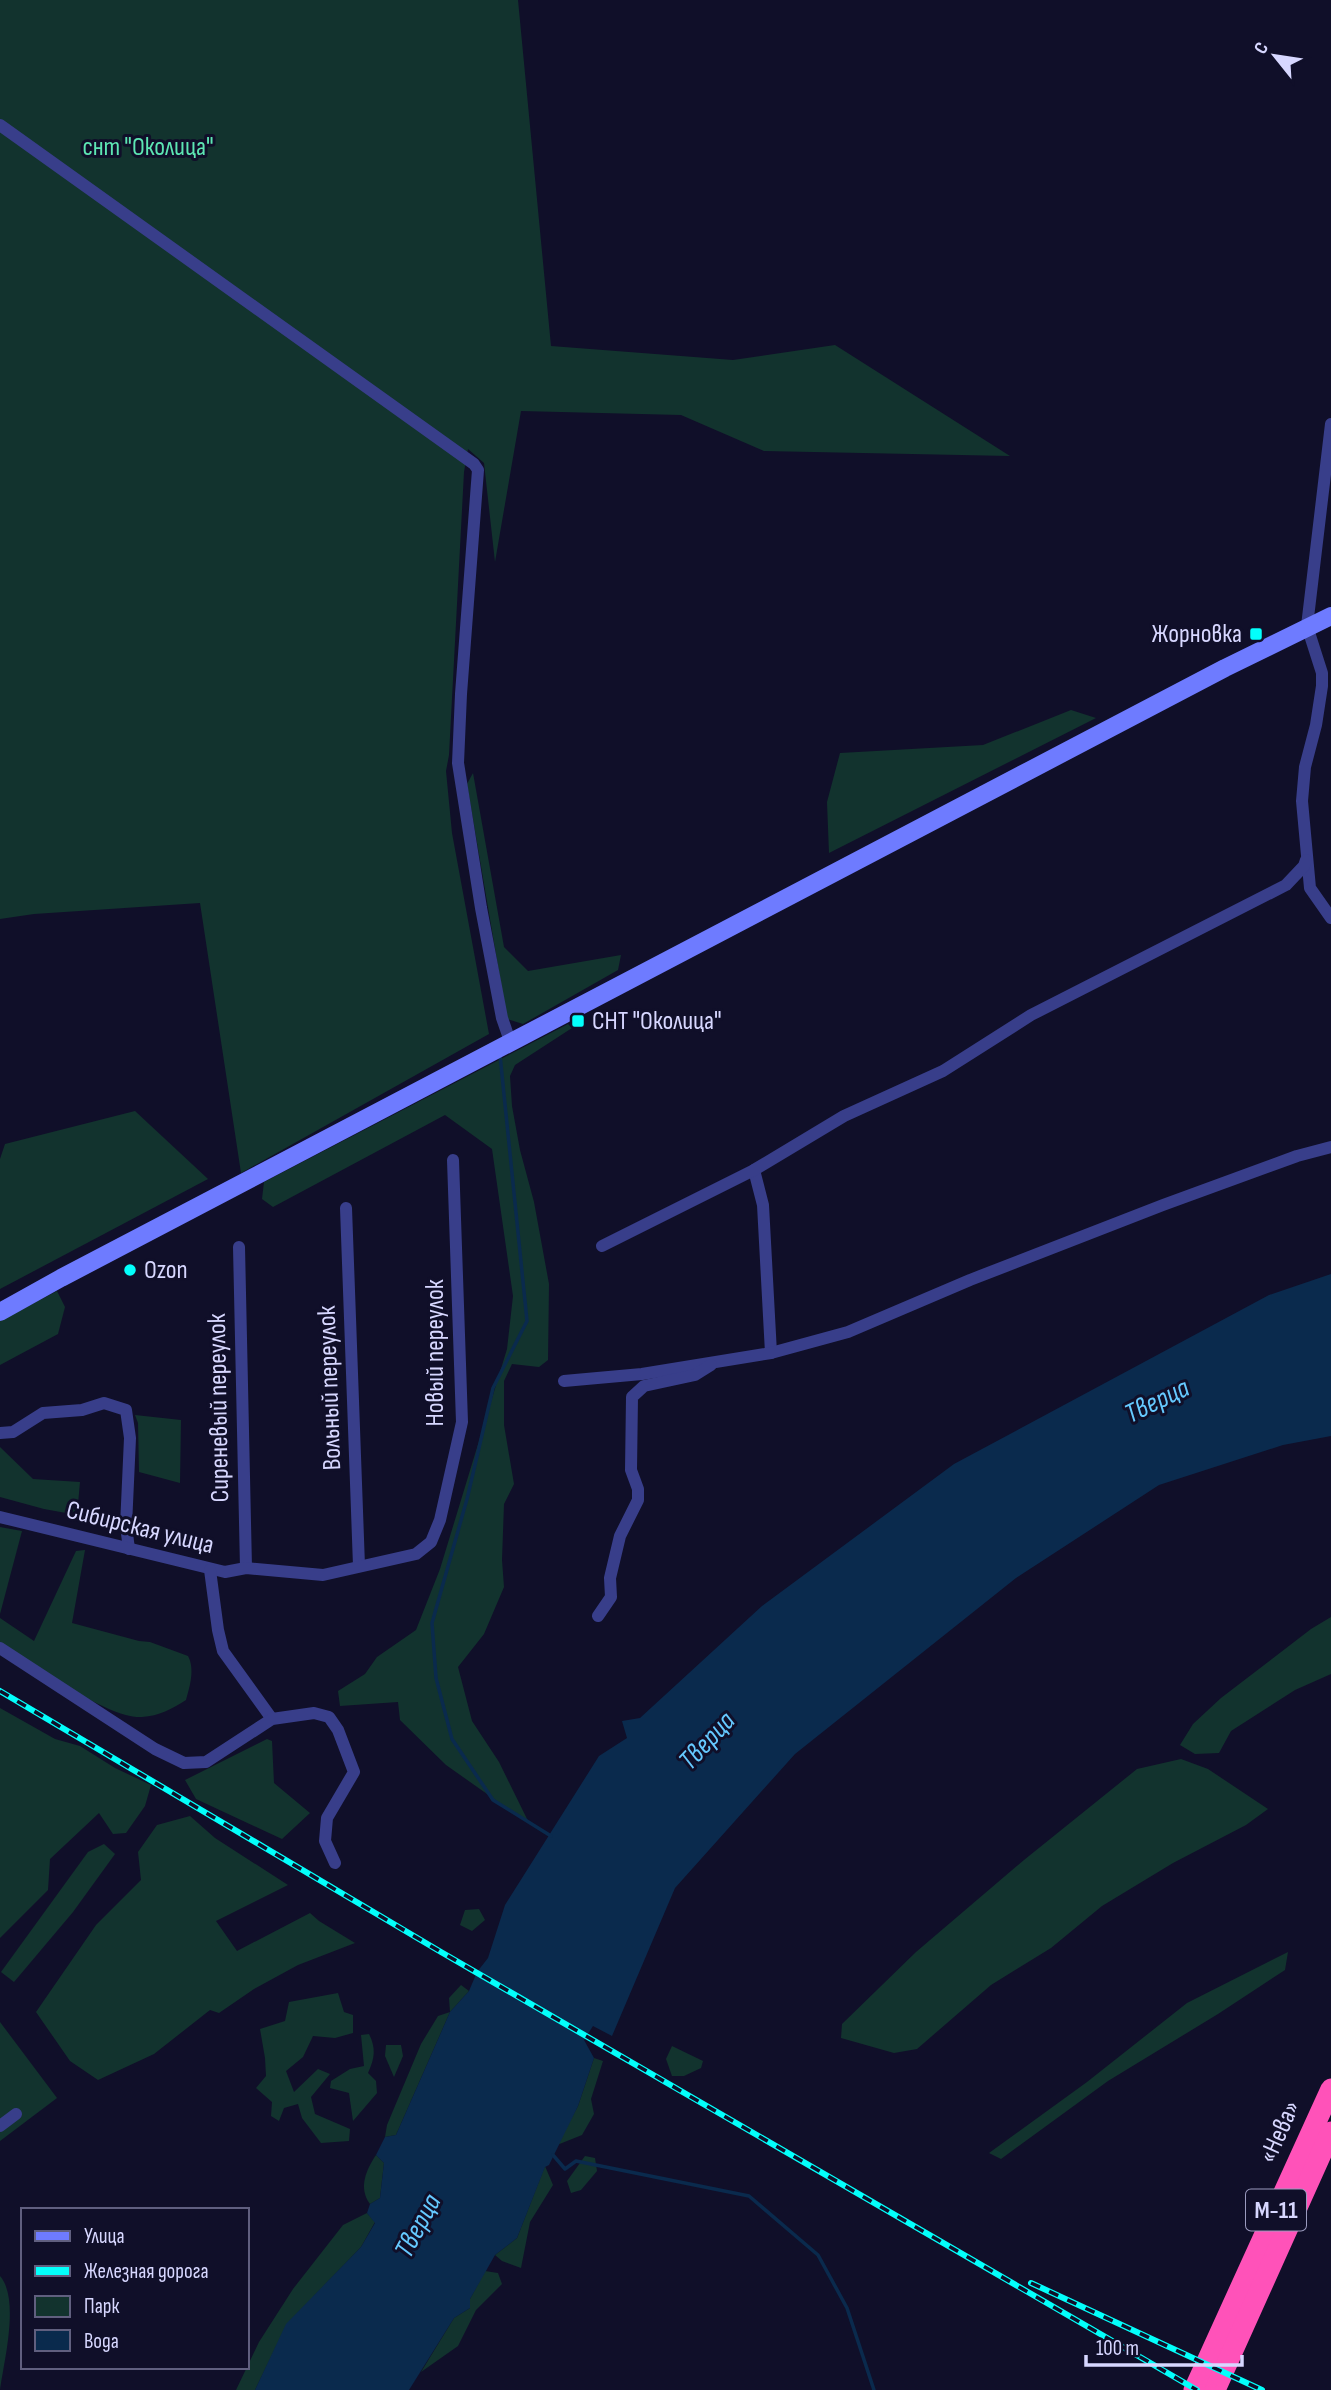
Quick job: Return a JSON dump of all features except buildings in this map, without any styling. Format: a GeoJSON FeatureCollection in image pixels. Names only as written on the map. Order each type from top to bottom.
{"type":"FeatureCollection","features":[{"type":"Feature","properties":{"kind":"highway","name":"«Нева»"},"geometry":{"type":"LineString","coordinates":[[1215,2390],[1229,2336],[1331,2089]]}},
{"type":"Feature","properties":{"kind":"highway","name":"«Нева»"},"geometry":{"type":"LineString","coordinates":[[1195,2390],[1229,2336],[1331,2132]]}},
{"type":"Feature","properties":{"kind":"main road"},"geometry":{"type":"LineString","coordinates":[[0,1312],[510,1041],[1307,626],[1331,616]]}},
{"type":"Feature","properties":{"kind":"street"},"geometry":{"type":"LineString","coordinates":[[0,125],[474,464],[478,470],[458,763],[499,1006],[510,1041]]}},
{"type":"Feature","properties":{"kind":"street"},"geometry":{"type":"LineString","coordinates":[[1331,424],[1307,626],[1322,673],[1322,687],[1305,767],[1302,802],[1310,888],[1331,918]]}},
{"type":"Feature","properties":{"kind":"street"},"geometry":{"type":"LineString","coordinates":[[601,1246],[754,1170],[844,1116],[943,1071],[1031,1015],[1286,885],[1304,866],[1306,860]]}},
{"type":"Feature","properties":{"kind":"street"},"geometry":{"type":"LineString","coordinates":[[564,1381],[642,1374],[771,1353],[848,1332],[970,1280],[1163,1205],[1297,1156],[1331,1147]]}},
{"type":"Feature","properties":{"kind":"street","name":"Новый переулок"},"geometry":{"type":"LineString","coordinates":[[431,1542],[440,1520],[462,1422],[453,1160]]}},
{"type":"Feature","properties":{"kind":"street"},"geometry":{"type":"LineString","coordinates":[[754,1170],[763,1205],[771,1353]]}},
{"type":"Feature","properties":{"kind":"street","name":"Вольный переулок"},"geometry":{"type":"LineString","coordinates":[[346,1208],[359,1566]]}},
{"type":"Feature","properties":{"kind":"street","name":"Сиреневый переулок"},"geometry":{"type":"LineString","coordinates":[[239,1247],[246,1569]]}},
{"type":"Feature","properties":{"kind":"street"},"geometry":{"type":"LineString","coordinates":[[598,1616],[611,1597],[610,1578],[620,1536],[638,1500],[638,1489],[631,1470],[632,1397],[644,1386],[695,1375],[716,1362]]}},
{"type":"Feature","properties":{"kind":"street"},"geometry":{"type":"LineString","coordinates":[[0,1433],[13,1432],[43,1413],[82,1410],[104,1403],[126,1410],[130,1438],[127,1526],[129,1549]]}},
{"type":"Feature","properties":{"kind":"street","name":"Сибирская улица"},"geometry":{"type":"LineString","coordinates":[[0,1517],[225,1572],[246,1569],[323,1575],[416,1554],[431,1542]]}},
{"type":"Feature","properties":{"kind":"street"},"geometry":{"type":"LineString","coordinates":[[211,1570],[223,1651],[272,1719]]}},
{"type":"Feature","properties":{"kind":"street"},"geometry":{"type":"LineString","coordinates":[[0,1648],[155,1749],[184,1763],[206,1762],[272,1719],[314,1713],[329,1717],[338,1730],[354,1772],[327,1818],[325,1841],[335,1863]]}},
{"type":"Feature","properties":{"kind":"street"},"geometry":{"type":"LineString","coordinates":[[0,2126],[16,2114]]}},
{"type":"Feature","properties":{"kind":"green space","name":"снт \"Околица\""},"geometry":{"type":"Polygon","coordinates":[[[0,0],[518,0],[551,346],[733,360],[835,345],[1010,456],[764,451],[681,415],[521,411],[495,562],[484,463],[468,449],[464,472],[446,771],[452,833],[489,1034],[241,1173],[200,903],[34,914],[0,919],[0,0]]]}},
{"type":"Feature","properties":{"kind":"green space"},"geometry":{"type":"Polygon","coordinates":[[[1071,710],[1096,718],[829,853],[827,802],[840,753],[983,745],[1071,710]]]}},
{"type":"Feature","properties":{"kind":"green space"},"geometry":{"type":"Polygon","coordinates":[[[473,773],[504,947],[528,971],[621,955],[618,970],[523,1024],[507,1019],[467,784],[473,773]]]}},
{"type":"Feature","properties":{"kind":"green space"},"geometry":{"type":"Polygon","coordinates":[[[568,1024],[572,1028],[515,1065],[510,1076],[520,1150],[534,1202],[549,1284],[548,1360],[539,1367],[512,1364],[504,1381],[504,1425],[514,1484],[504,1504],[504,1587],[484,1634],[458,1667],[472,1721],[499,1762],[528,1821],[446,1765],[400,1720],[398,1702],[340,1706],[338,1691],[365,1674],[377,1657],[416,1630],[440,1569],[507,1349],[513,1296],[492,1149],[445,1115],[273,1207],[262,1199],[264,1182],[568,1024]]]}},
{"type":"Feature","properties":{"kind":"green space"},"geometry":{"type":"Polygon","coordinates":[[[135,1111],[208,1179],[0,1289],[0,1159],[5,1144],[135,1111]]]}},
{"type":"Feature","properties":{"kind":"green space"},"geometry":{"type":"Polygon","coordinates":[[[57,1291],[65,1307],[58,1334],[0,1365],[0,1321],[57,1291]]]}},
{"type":"Feature","properties":{"kind":"green space"},"geometry":{"type":"Polygon","coordinates":[[[135,1415],[181,1420],[180,1483],[139,1472],[138,1423],[135,1415]]]}},
{"type":"Feature","properties":{"kind":"green space"},"geometry":{"type":"Polygon","coordinates":[[[0,1447],[33,1479],[80,1482],[77,1515],[0,1497],[0,1447]]]}},
{"type":"Feature","properties":{"kind":"green space"},"geometry":{"type":"Polygon","coordinates":[[[0,1527],[22,1531],[0,1614],[0,1527]]]}},
{"type":"Feature","properties":{"kind":"green space"},"geometry":{"type":"Polygon","coordinates":[[[85,1550],[72,1623],[150,1642],[188,1656],[191,1672],[186,1700],[154,1715],[127,1715],[90,1700],[0,1643],[0,1618],[34,1641],[76,1551],[85,1550]]]}},
{"type":"Feature","properties":{"kind":"green space"},"geometry":{"type":"Polygon","coordinates":[[[1331,1617],[1331,1674],[1295,1690],[1231,1731],[1219,1753],[1195,1754],[1180,1745],[1193,1724],[1221,1698],[1311,1629],[1331,1617]]]}},
{"type":"Feature","properties":{"kind":"green space"},"geometry":{"type":"Polygon","coordinates":[[[0,1708],[55,1739],[80,1746],[115,1768],[151,1785],[145,1806],[126,1833],[113,1834],[99,1813],[50,1859],[48,1890],[0,1938],[0,1708]]]}},
{"type":"Feature","properties":{"kind":"green space"},"geometry":{"type":"Polygon","coordinates":[[[267,1739],[272,1741],[274,1783],[310,1813],[282,1839],[196,1799],[185,1780],[267,1739]]]}},
{"type":"Feature","properties":{"kind":"green space"},"geometry":{"type":"Polygon","coordinates":[[[1181,1759],[1208,1769],[1268,1809],[1246,1825],[1173,1863],[1102,1906],[1051,1948],[991,1985],[917,2049],[894,2053],[841,2038],[842,2024],[916,1952],[1024,1860],[1137,1769],[1181,1759]]]}},
{"type":"Feature","properties":{"kind":"green space"},"geometry":{"type":"Polygon","coordinates":[[[190,1816],[215,1838],[288,1885],[216,1921],[237,1951],[310,1913],[355,1943],[298,1965],[254,1989],[219,2013],[210,2010],[154,2054],[98,2080],[70,2061],[36,2012],[96,1925],[141,1880],[138,1852],[157,1825],[190,1816]]]}},
{"type":"Feature","properties":{"kind":"green space"},"geometry":{"type":"Polygon","coordinates":[[[104,1844],[115,1854],[73,1912],[14,1982],[1,1972],[88,1852],[104,1844]]]}},
{"type":"Feature","properties":{"kind":"green space"},"geometry":{"type":"Polygon","coordinates":[[[479,1909],[485,1920],[472,1931],[460,1925],[465,1910],[479,1909]]]}},
{"type":"Feature","properties":{"kind":"green space"},"geometry":{"type":"Polygon","coordinates":[[[1288,1952],[1285,1970],[1108,2081],[1001,2159],[989,2153],[1087,2082],[1187,2003],[1288,1952]]]}},
{"type":"Feature","properties":{"kind":"green space"},"geometry":{"type":"Polygon","coordinates":[[[461,1985],[469,1991],[450,2012],[449,1998],[461,1985]]]}},
{"type":"Feature","properties":{"kind":"green space"},"geometry":{"type":"Polygon","coordinates":[[[338,1993],[344,2012],[353,2015],[353,2033],[335,2038],[313,2036],[303,2057],[286,2071],[294,2092],[318,2069],[330,2074],[311,2097],[315,2114],[350,2129],[349,2141],[321,2143],[302,2118],[298,2104],[284,2108],[279,2121],[271,2116],[272,2102],[256,2088],[266,2076],[260,2029],[285,2021],[289,2002],[338,1993]]]}},
{"type":"Feature","properties":{"kind":"green space"},"geometry":{"type":"Polygon","coordinates":[[[450,2012],[396,2135],[385,2137],[387,2125],[421,2044],[438,2016],[450,2012]]]}},
{"type":"Feature","properties":{"kind":"green space"},"geometry":{"type":"Polygon","coordinates":[[[0,2022],[57,2098],[0,2141],[0,2022]]]}},
{"type":"Feature","properties":{"kind":"green space"},"geometry":{"type":"Polygon","coordinates":[[[369,2034],[374,2053],[368,2073],[376,2081],[377,2093],[353,2121],[349,2093],[330,2088],[331,2081],[350,2069],[364,2066],[361,2035],[369,2034]]]}},
{"type":"Feature","properties":{"kind":"green space"},"geometry":{"type":"Polygon","coordinates":[[[386,2045],[401,2045],[403,2056],[394,2077],[385,2056],[386,2045]]]}},
{"type":"Feature","properties":{"kind":"green space"},"geometry":{"type":"Polygon","coordinates":[[[672,2046],[703,2061],[701,2068],[684,2076],[672,2076],[666,2059],[672,2046]]]}},
{"type":"Feature","properties":{"kind":"green space"},"geometry":{"type":"Polygon","coordinates":[[[594,2058],[603,2061],[591,2099],[594,2114],[582,2135],[557,2145],[578,2106],[594,2058]]]}},
{"type":"Feature","properties":{"kind":"green space"},"geometry":{"type":"Polygon","coordinates":[[[376,2155],[384,2163],[380,2198],[370,2204],[364,2192],[364,2185],[376,2155]]]}},
{"type":"Feature","properties":{"kind":"green space"},"geometry":{"type":"Polygon","coordinates":[[[585,2156],[595,2158],[597,2171],[581,2190],[571,2193],[567,2181],[585,2156]]]}},
{"type":"Feature","properties":{"kind":"green space"},"geometry":{"type":"Polygon","coordinates":[[[545,2166],[553,2185],[530,2222],[521,2268],[502,2261],[495,2255],[517,2238],[545,2166]]]}},
{"type":"Feature","properties":{"kind":"green space"},"geometry":{"type":"Polygon","coordinates":[[[367,2213],[375,2222],[361,2247],[287,2324],[255,2390],[236,2390],[259,2342],[293,2289],[343,2225],[367,2213]]]}},
{"type":"Feature","properties":{"kind":"green space"},"geometry":{"type":"Polygon","coordinates":[[[485,2271],[498,2273],[502,2284],[476,2310],[458,2346],[421,2372],[454,2318],[470,2308],[470,2299],[485,2271]]]}},
{"type":"Feature","properties":{"kind":"green space"},"geometry":{"type":"Polygon","coordinates":[[[0,2276],[6,2286],[10,2315],[0,2390],[0,2276]]]}},
{"type":"Feature","properties":{"kind":"water","name":"Тверца"},"geometry":{"type":"Polygon","coordinates":[[[1331,1274],[1331,1436],[1283,1445],[1159,1485],[1016,1578],[795,1754],[675,1888],[612,2036],[593,2026],[584,2040],[594,2058],[578,2106],[549,2165],[545,2167],[517,2238],[495,2255],[470,2299],[470,2308],[454,2318],[409,2390],[255,2390],[286,2324],[361,2247],[375,2223],[367,2213],[370,2204],[380,2198],[384,2163],[376,2155],[385,2137],[396,2135],[450,2012],[469,1991],[477,1972],[488,1958],[505,1905],[599,1756],[627,1738],[622,1721],[640,1718],[762,1606],[954,1464],[1269,1295],[1331,1274]]]}},
{"type":"Feature","properties":{"kind":"waterway"},"geometry":{"type":"LineString","coordinates":[[500,1055],[527,1321],[493,1388],[467,1499],[432,1623],[436,1678],[452,1739],[493,1800],[551,1836]]}},
{"type":"Feature","properties":{"kind":"waterway"},"geometry":{"type":"LineString","coordinates":[[553,2155],[565,2169],[576,2161],[749,2196],[818,2255],[847,2308],[874,2390]]}},
{"type":"Feature","properties":{"kind":"railway"},"geometry":{"type":"LineString","coordinates":[[0,1691],[441,1952],[1197,2390]]}},
{"type":"Feature","properties":{"kind":"railway"},"geometry":{"type":"LineString","coordinates":[[1031,2283],[1262,2390]]}},
{"type":"Feature","properties":{"kind":"place","name":"Жорновка"},"geometry":{"type":"Point","coordinates":[1256,634]}},
{"type":"Feature","properties":{"kind":"place","name":"СНТ \"Околица\""},"geometry":{"type":"Point","coordinates":[578,1021]}},
{"type":"Feature","properties":{"kind":"place","name":"Ozon"},"geometry":{"type":"Point","coordinates":[130,1270]}}]}
